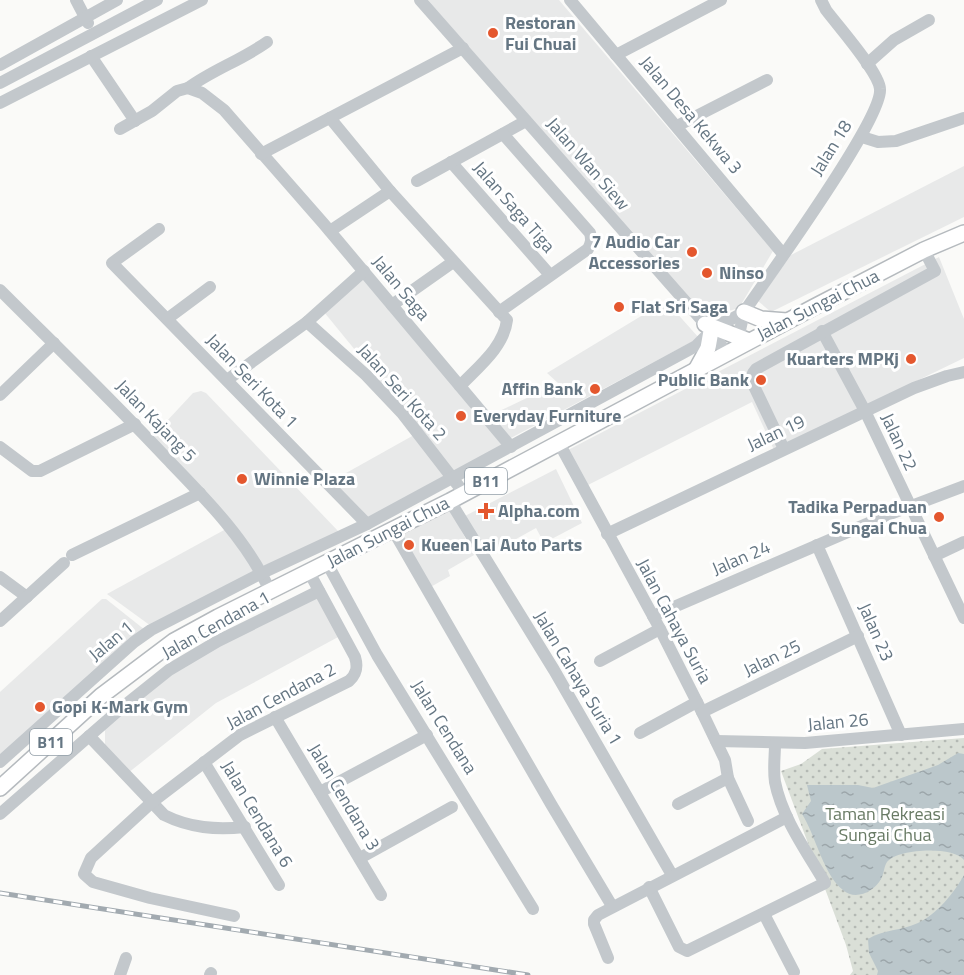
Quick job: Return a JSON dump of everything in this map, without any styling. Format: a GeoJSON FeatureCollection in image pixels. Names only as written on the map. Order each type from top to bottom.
{"type":"FeatureCollection","features":[{"type":"Feature","properties":{"kind":"main road","name":"Jalan Sungai Chua"},"geometry":{"type":"LineString","coordinates":[[0,788],[101,696],[162,649],[218,617],[450,501],[695,370],[737,345],[924,250],[964,233]]}},
{"type":"Feature","properties":{"kind":"main road"},"geometry":{"type":"LineString","coordinates":[[744,312],[761,319],[787,321]]}},
{"type":"Feature","properties":{"kind":"main road"},"geometry":{"type":"LineString","coordinates":[[708,327],[737,345]]}},
{"type":"Feature","properties":{"kind":"main road"},"geometry":{"type":"LineString","coordinates":[[695,370],[710,342],[708,327]]}},
{"type":"Feature","properties":{"kind":"street"},"geometry":{"type":"LineString","coordinates":[[76,0],[94,33]]}},
{"type":"Feature","properties":{"kind":"street"},"geometry":{"type":"LineString","coordinates":[[0,65],[117,0]]}},
{"type":"Feature","properties":{"kind":"street"},"geometry":{"type":"LineString","coordinates":[[0,83],[157,0]]}},
{"type":"Feature","properties":{"kind":"street"},"geometry":{"type":"LineString","coordinates":[[0,103],[202,0]]}},
{"type":"Feature","properties":{"kind":"street","name":"Jalan Wan Siew"},"geometry":{"type":"LineString","coordinates":[[420,0],[708,327]]}},
{"type":"Feature","properties":{"kind":"street","name":"Jalan Desa Kekwa 3"},"geometry":{"type":"LineString","coordinates":[[570,0],[783,254]]}},
{"type":"Feature","properties":{"kind":"street"},"geometry":{"type":"LineString","coordinates":[[616,54],[721,0]]}},
{"type":"Feature","properties":{"kind":"street","name":"Jalan 18"},"geometry":{"type":"LineString","coordinates":[[744,312],[862,137],[879,99],[878,80],[821,0]]}},
{"type":"Feature","properties":{"kind":"street"},"geometry":{"type":"LineString","coordinates":[[867,64],[894,40],[929,20]]}},
{"type":"Feature","properties":{"kind":"street"},"geometry":{"type":"LineString","coordinates":[[120,129],[152,111],[177,91],[188,88],[250,54],[267,42]]}},
{"type":"Feature","properties":{"kind":"street"},"geometry":{"type":"LineString","coordinates":[[261,154],[463,48]]}},
{"type":"Feature","properties":{"kind":"street"},"geometry":{"type":"LineString","coordinates":[[92,57],[135,121]]}},
{"type":"Feature","properties":{"kind":"street"},"geometry":{"type":"LineString","coordinates":[[677,126],[766,80]]}},
{"type":"Feature","properties":{"kind":"street","name":"Jalan Saga"},"geometry":{"type":"LineString","coordinates":[[188,88],[202,93],[224,110],[330,231],[511,447]]}},
{"type":"Feature","properties":{"kind":"street"},"geometry":{"type":"LineString","coordinates":[[330,118],[390,191],[507,320],[502,336],[487,358],[460,386]]}},
{"type":"Feature","properties":{"kind":"street"},"geometry":{"type":"LineString","coordinates":[[862,137],[878,142],[896,141],[964,118]]}},
{"type":"Feature","properties":{"kind":"street"},"geometry":{"type":"LineString","coordinates":[[417,180],[526,121]]}},
{"type":"Feature","properties":{"kind":"street"},"geometry":{"type":"LineString","coordinates":[[499,312],[588,249],[591,243],[590,233],[503,134]]}},
{"type":"Feature","properties":{"kind":"street","name":"Jalan Saga Tiga"},"geometry":{"type":"LineString","coordinates":[[451,162],[550,275]]}},
{"type":"Feature","properties":{"kind":"street"},"geometry":{"type":"LineString","coordinates":[[330,231],[390,191]]}},
{"type":"Feature","properties":{"kind":"street","name":"Jalan Seri Kota 1"},"geometry":{"type":"LineString","coordinates":[[159,229],[112,263],[367,524]]}},
{"type":"Feature","properties":{"kind":"street"},"geometry":{"type":"LineString","coordinates":[[784,449],[752,382],[753,373],[760,366],[822,331],[935,271],[924,250]]}},
{"type":"Feature","properties":{"kind":"street"},"geometry":{"type":"LineString","coordinates":[[392,305],[453,262]]}},
{"type":"Feature","properties":{"kind":"street"},"geometry":{"type":"LineString","coordinates":[[227,380],[307,322],[364,271]]}},
{"type":"Feature","properties":{"kind":"street"},"geometry":{"type":"LineString","coordinates":[[167,319],[210,287]]}},
{"type":"Feature","properties":{"kind":"street","name":"Jalan Kajang 5"},"geometry":{"type":"LineString","coordinates":[[0,290],[135,424],[200,493],[256,562],[270,591]]}},
{"type":"Feature","properties":{"kind":"street"},"geometry":{"type":"LineString","coordinates":[[708,327],[718,325],[744,312]]}},
{"type":"Feature","properties":{"kind":"street"},"geometry":{"type":"LineString","coordinates":[[737,345],[744,312]]}},
{"type":"Feature","properties":{"kind":"street","name":"Jalan Seri Kota 2"},"geometry":{"type":"LineString","coordinates":[[307,322],[366,375],[402,414],[464,493]]}},
{"type":"Feature","properties":{"kind":"street","name":"Jalan 1"},"geometry":{"type":"LineString","coordinates":[[0,762],[134,642],[151,630],[262,573],[367,524],[635,380],[696,346],[708,327]]}},
{"type":"Feature","properties":{"kind":"street","name":"Jalan 22"},"geometry":{"type":"LineString","coordinates":[[822,331],[865,411],[964,618]]}},
{"type":"Feature","properties":{"kind":"street"},"geometry":{"type":"LineString","coordinates":[[0,395],[54,343]]}},
{"type":"Feature","properties":{"kind":"street","name":"Jalan 19"},"geometry":{"type":"LineString","coordinates":[[607,534],[865,411],[931,382],[964,372]]}},
{"type":"Feature","properties":{"kind":"street"},"geometry":{"type":"LineString","coordinates":[[635,380],[644,397]]}},
{"type":"Feature","properties":{"kind":"street"},"geometry":{"type":"LineString","coordinates":[[0,447],[32,471],[40,471],[135,424]]}},
{"type":"Feature","properties":{"kind":"street","name":"Jalan Cahaya Suria"},"geometry":{"type":"LineString","coordinates":[[559,442],[700,707],[725,760],[728,778],[748,821]]}},
{"type":"Feature","properties":{"kind":"street","name":"Jalan 24"},"geometry":{"type":"LineString","coordinates":[[653,616],[818,544],[964,486]]}},
{"type":"Feature","properties":{"kind":"street"},"geometry":{"type":"LineString","coordinates":[[0,621],[68,559],[200,493]]}},
{"type":"Feature","properties":{"kind":"street","name":"Jalan Cahaya Suria 1"},"geometry":{"type":"LineString","coordinates":[[450,501],[554,670],[672,875]]}},
{"type":"Feature","properties":{"kind":"street"},"geometry":{"type":"LineString","coordinates":[[393,530],[550,804],[612,906]]}},
{"type":"Feature","properties":{"kind":"street"},"geometry":{"type":"LineString","coordinates":[[934,556],[964,542]]}},
{"type":"Feature","properties":{"kind":"street","name":"Jalan 23"},"geometry":{"type":"LineString","coordinates":[[818,544],[901,735]]}},
{"type":"Feature","properties":{"kind":"street","name":"Jalan Cendana"},"geometry":{"type":"LineString","coordinates":[[327,563],[377,655],[533,909]]}},
{"type":"Feature","properties":{"kind":"street"},"geometry":{"type":"LineString","coordinates":[[309,572],[319,591]]}},
{"type":"Feature","properties":{"kind":"street"},"geometry":{"type":"LineString","coordinates":[[0,577],[27,597]]}},
{"type":"Feature","properties":{"kind":"street","name":"Jalan Cendana 2"},"geometry":{"type":"LineString","coordinates":[[234,916],[150,898],[93,882],[84,874],[91,858],[151,804],[240,735],[350,681],[356,673],[355,657],[319,591]]}},
{"type":"Feature","properties":{"kind":"street","name":"Jalan Cendana 1"},"geometry":{"type":"LineString","coordinates":[[0,814],[89,736],[189,656],[319,591]]}},
{"type":"Feature","properties":{"kind":"street"},"geometry":{"type":"LineString","coordinates":[[208,600],[218,617]]}},
{"type":"Feature","properties":{"kind":"street"},"geometry":{"type":"LineString","coordinates":[[600,661],[660,629]]}},
{"type":"Feature","properties":{"kind":"street","name":"Jalan 25"},"geometry":{"type":"LineString","coordinates":[[640,733],[858,636]]}},
{"type":"Feature","properties":{"kind":"street","name":"Jalan Cendana 3"},"geometry":{"type":"LineString","coordinates":[[275,717],[381,896]]}},
{"type":"Feature","properties":{"kind":"street","name":"Jalan 26"},"geometry":{"type":"LineString","coordinates":[[716,741],[775,744],[964,729]]}},
{"type":"Feature","properties":{"kind":"street"},"geometry":{"type":"LineString","coordinates":[[320,792],[427,735]]}},
{"type":"Feature","properties":{"kind":"street"},"geometry":{"type":"LineString","coordinates":[[89,736],[151,804],[164,814],[194,827],[228,829],[245,827]]}},
{"type":"Feature","properties":{"kind":"street"},"geometry":{"type":"LineString","coordinates":[[649,887],[679,947],[684,951],[825,884],[788,817],[775,783],[775,744]]}},
{"type":"Feature","properties":{"kind":"street","name":"Jalan Cendana 6"},"geometry":{"type":"LineString","coordinates":[[204,762],[279,885]]}},
{"type":"Feature","properties":{"kind":"street"},"geometry":{"type":"LineString","coordinates":[[678,804],[728,778]]}},
{"type":"Feature","properties":{"kind":"street"},"geometry":{"type":"LineString","coordinates":[[360,858],[452,807]]}},
{"type":"Feature","properties":{"kind":"street"},"geometry":{"type":"LineString","coordinates":[[608,958],[594,920],[598,915],[788,817]]}},
{"type":"Feature","properties":{"kind":"street"},"geometry":{"type":"LineString","coordinates":[[764,914],[794,972]]}},
{"type":"Feature","properties":{"kind":"street"},"geometry":{"type":"LineString","coordinates":[[120,975],[126,958]]}},
{"type":"Feature","properties":{"kind":"shaded area"},"geometry":{"type":"Polygon","coordinates":[[[428,0],[559,0],[773,251],[739,308],[705,318],[428,0]]]}},
{"type":"Feature","properties":{"kind":"shaded area"},"geometry":{"type":"Polygon","coordinates":[[[964,166],[964,217],[771,312],[758,301],[791,255],[964,166]]]}},
{"type":"Feature","properties":{"kind":"shaded area"},"geometry":{"type":"Polygon","coordinates":[[[939,257],[964,319],[964,358],[774,450],[752,402],[586,486],[568,450],[939,257]]]}},
{"type":"Feature","properties":{"kind":"shaded area"},"geometry":{"type":"Polygon","coordinates":[[[364,276],[504,444],[454,471],[324,312],[364,276]]]}},
{"type":"Feature","properties":{"kind":"shaded area"},"geometry":{"type":"Polygon","coordinates":[[[666,301],[699,338],[509,439],[491,415],[558,383],[547,373],[666,301]]]}},
{"type":"Feature","properties":{"kind":"shaded area","name":"Winnie Plaza"},"geometry":{"type":"Polygon","coordinates":[[[201,391],[206,393],[339,532],[264,566],[152,437],[193,393],[201,391]]]}},
{"type":"Feature","properties":{"kind":"shaded area"},"geometry":{"type":"Polygon","coordinates":[[[414,435],[446,477],[367,519],[330,482],[414,435]]]}},
{"type":"Feature","properties":{"kind":"shaded area"},"geometry":{"type":"Polygon","coordinates":[[[556,469],[582,523],[544,543],[536,528],[487,555],[463,517],[556,469]]]}},
{"type":"Feature","properties":{"kind":"shaded area"},"geometry":{"type":"Polygon","coordinates":[[[450,509],[474,555],[448,570],[450,576],[427,589],[398,536],[450,509]]]}},
{"type":"Feature","properties":{"kind":"shaded area"},"geometry":{"type":"Polygon","coordinates":[[[226,529],[255,573],[151,626],[107,594],[226,529]]]}},
{"type":"Feature","properties":{"kind":"shaded area"},"geometry":{"type":"Polygon","coordinates":[[[317,596],[340,636],[216,703],[128,773],[105,748],[105,727],[195,657],[317,596]]]}},
{"type":"Feature","properties":{"kind":"shaded area"},"geometry":{"type":"Polygon","coordinates":[[[102,599],[106,599],[145,630],[0,757],[0,692],[102,599]]]}},
{"type":"Feature","properties":{"kind":"green space","name":"Taman Rekreasi Sungai Chua"},"geometry":{"type":"Polygon","coordinates":[[[964,738],[964,975],[850,975],[853,971],[846,945],[781,771],[801,764],[822,749],[964,738]]]}},
{"type":"Feature","properties":{"kind":"water"},"geometry":{"type":"Polygon","coordinates":[[[958,753],[964,754],[964,860],[949,852],[926,850],[902,854],[887,862],[878,884],[864,894],[853,895],[836,884],[802,814],[811,801],[807,785],[858,785],[873,788],[938,765],[958,753]]]}},
{"type":"Feature","properties":{"kind":"water"},"geometry":{"type":"Polygon","coordinates":[[[964,875],[964,975],[877,975],[878,971],[869,953],[868,939],[880,933],[912,926],[932,915],[956,889],[964,875]]]}},
{"type":"Feature","properties":{"kind":"railway"},"geometry":{"type":"LineString","coordinates":[[0,893],[528,975]]}},
{"type":"Feature","properties":{"kind":"place","name":"Restoran Fui Chuai"},"geometry":{"type":"Point","coordinates":[493,33]}},
{"type":"Feature","properties":{"kind":"place","name":"7 Audio Car Accessories"},"geometry":{"type":"Point","coordinates":[692,252]}},
{"type":"Feature","properties":{"kind":"place","name":"Ninso"},"geometry":{"type":"Point","coordinates":[707,273]}},
{"type":"Feature","properties":{"kind":"place","name":"Flat Sri Saga"},"geometry":{"type":"Point","coordinates":[619,307]}},
{"type":"Feature","properties":{"kind":"place","name":"Kuarters MPKj"},"geometry":{"type":"Point","coordinates":[911,359]}},
{"type":"Feature","properties":{"kind":"place","name":"Public Bank"},"geometry":{"type":"Point","coordinates":[761,380]}},
{"type":"Feature","properties":{"kind":"place","name":"Affin Bank"},"geometry":{"type":"Point","coordinates":[595,389]}},
{"type":"Feature","properties":{"kind":"place","name":"Everyday Furniture"},"geometry":{"type":"Point","coordinates":[461,416]}},
{"type":"Feature","properties":{"kind":"place","name":"Winnie Plaza"},"geometry":{"type":"Point","coordinates":[242,479]}},
{"type":"Feature","properties":{"kind":"place","name":"Alpha.com"},"geometry":{"type":"Point","coordinates":[486,511]}},
{"type":"Feature","properties":{"kind":"place","name":"Tadika Perpaduan Sungai Chua"},"geometry":{"type":"Point","coordinates":[939,517]}},
{"type":"Feature","properties":{"kind":"place","name":"Kueen Lai Auto Parts"},"geometry":{"type":"Point","coordinates":[409,545]}},
{"type":"Feature","properties":{"kind":"place","name":"Gopi K-Mark Gym"},"geometry":{"type":"Point","coordinates":[40,707]}}]}
